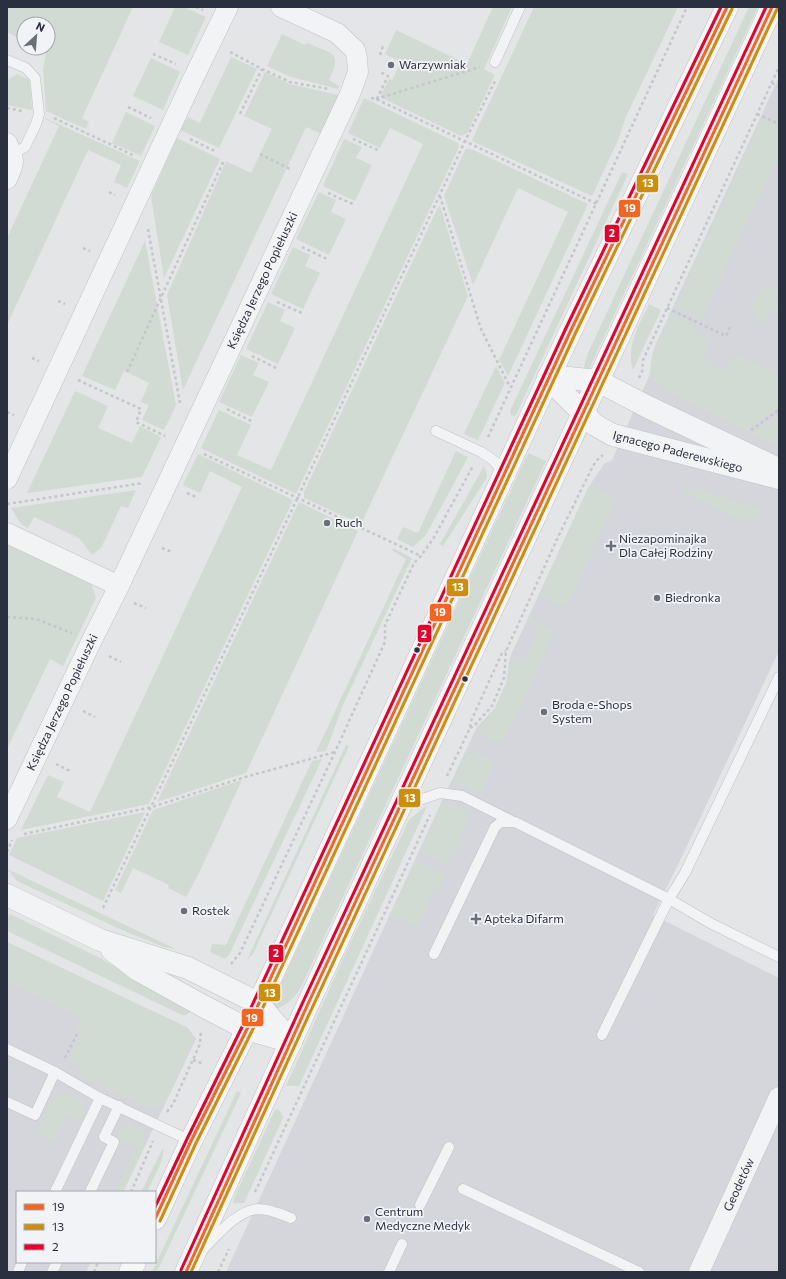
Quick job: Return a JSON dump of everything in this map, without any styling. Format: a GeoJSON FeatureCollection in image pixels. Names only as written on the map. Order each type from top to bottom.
{"type":"FeatureCollection","features":[{"type":"Feature","properties":{"kind":"main road"},"geometry":{"type":"LineString","coordinates":[[156,1217],[191,1141],[247,1029],[548,378],[727,7]]}},
{"type":"Feature","properties":{"kind":"main road"},"geometry":{"type":"LineString","coordinates":[[189,1266],[400,806],[772,7]]}},
{"type":"Feature","properties":{"kind":"main road"},"geometry":{"type":"LineString","coordinates":[[130,1272],[134,1263]]}},
{"type":"Feature","properties":{"kind":"street"},"geometry":{"type":"LineString","coordinates":[[7,479],[135,203],[162,124],[211,41],[228,7]]}},
{"type":"Feature","properties":{"kind":"street","name":"Księdza Jerzego Popiełuszki"},"geometry":{"type":"LineString","coordinates":[[10,828],[91,642],[119,586],[168,480],[317,185],[358,72],[355,50],[337,33],[280,7]]}},
{"type":"Feature","properties":{"kind":"street"},"geometry":{"type":"LineString","coordinates":[[7,179],[13,166],[10,148]]}},
{"type":"Feature","properties":{"kind":"street"},"geometry":{"type":"LineString","coordinates":[[548,378],[569,378],[598,381]]}},
{"type":"Feature","properties":{"kind":"street","name":"Ignacego Paderewskiego"},"geometry":{"type":"LineString","coordinates":[[548,378],[595,425],[613,435],[779,478]]}},
{"type":"Feature","properties":{"kind":"street","name":"Ignacego Paderewskiego"},"geometry":{"type":"LineString","coordinates":[[598,381],[648,407],[779,470]]}},
{"type":"Feature","properties":{"kind":"street"},"geometry":{"type":"LineString","coordinates":[[7,533],[119,586]]}},
{"type":"Feature","properties":{"kind":"street"},"geometry":{"type":"LineString","coordinates":[[7,895],[100,940],[188,968],[258,1003],[291,1042]]}},
{"type":"Feature","properties":{"kind":"street"},"geometry":{"type":"LineString","coordinates":[[100,940],[138,970],[203,1006],[247,1029],[291,1042]]}},
{"type":"Feature","properties":{"kind":"street","name":"Geodetów"},"geometry":{"type":"LineString","coordinates":[[699,1272],[779,1097]]}},
{"type":"Feature","properties":{"kind":"lane"},"geometry":{"type":"LineString","coordinates":[[495,62],[520,7]]}},
{"type":"Feature","properties":{"kind":"lane"},"geometry":{"type":"LineString","coordinates":[[7,60],[26,68],[35,78],[39,114],[25,147],[10,148]]}},
{"type":"Feature","properties":{"kind":"lane"},"geometry":{"type":"LineString","coordinates":[[436,431],[480,452],[493,460],[504,472]]}},
{"type":"Feature","properties":{"kind":"lane"},"geometry":{"type":"LineString","coordinates":[[602,1035],[669,899],[685,872],[779,677]]}},
{"type":"Feature","properties":{"kind":"lane"},"geometry":{"type":"LineString","coordinates":[[400,806],[440,793],[462,796],[669,899],[712,924],[779,957]]}},
{"type":"Feature","properties":{"kind":"lane"},"geometry":{"type":"LineString","coordinates":[[434,954],[495,827],[501,822],[515,822]]}},
{"type":"Feature","properties":{"kind":"lane"},"geometry":{"type":"LineString","coordinates":[[7,1049],[57,1073],[100,1098],[191,1141]]}},
{"type":"Feature","properties":{"kind":"lane"},"geometry":{"type":"LineString","coordinates":[[7,1102],[35,1115],[57,1073]]}},
{"type":"Feature","properties":{"kind":"lane"},"geometry":{"type":"LineString","coordinates":[[55,1191],[100,1098]]}},
{"type":"Feature","properties":{"kind":"lane"},"geometry":{"type":"LineString","coordinates":[[90,1191],[114,1142],[104,1137],[119,1106]]}},
{"type":"Feature","properties":{"kind":"lane"},"geometry":{"type":"LineString","coordinates":[[420,1205],[449,1147]]}},
{"type":"Feature","properties":{"kind":"lane"},"geometry":{"type":"LineString","coordinates":[[463,1189],[640,1272]]}},
{"type":"Feature","properties":{"kind":"lane"},"geometry":{"type":"LineString","coordinates":[[189,1266],[234,1219],[257,1209],[273,1211],[292,1218]]}},
{"type":"Feature","properties":{"kind":"lane"},"geometry":{"type":"LineString","coordinates":[[389,1272],[402,1244]]}},
{"type":"Feature","properties":{"kind":"lane"},"geometry":{"type":"LineString","coordinates":[[52,1272],[56,1263]]}},
{"type":"Feature","properties":{"kind":"path"},"geometry":{"type":"LineString","coordinates":[[487,438],[597,204],[687,7]]}},
{"type":"Feature","properties":{"kind":"path"},"geometry":{"type":"LineString","coordinates":[[211,41],[262,69],[290,82],[376,99],[597,204]]}},
{"type":"Feature","properties":{"kind":"path"},"geometry":{"type":"LineString","coordinates":[[153,54],[179,66]]}},
{"type":"Feature","properties":{"kind":"path"},"geometry":{"type":"LineString","coordinates":[[103,908],[496,78],[495,62],[376,99]]}},
{"type":"Feature","properties":{"kind":"path"},"geometry":{"type":"LineString","coordinates":[[638,379],[642,372],[643,360],[779,67]]}},
{"type":"Feature","properties":{"kind":"path"},"geometry":{"type":"LineString","coordinates":[[240,114],[262,69]]}},
{"type":"Feature","properties":{"kind":"path"},"geometry":{"type":"LineString","coordinates":[[772,83],[779,87]]}},
{"type":"Feature","properties":{"kind":"path"},"geometry":{"type":"LineString","coordinates":[[128,107],[217,152]]}},
{"type":"Feature","properties":{"kind":"path"},"geometry":{"type":"LineString","coordinates":[[7,108],[48,116],[137,157]]}},
{"type":"Feature","properties":{"kind":"path"},"geometry":{"type":"LineString","coordinates":[[757,114],[779,124]]}},
{"type":"Feature","properties":{"kind":"path"},"geometry":{"type":"LineString","coordinates":[[349,137],[380,151]]}},
{"type":"Feature","properties":{"kind":"path"},"geometry":{"type":"LineString","coordinates":[[260,154],[354,205]]}},
{"type":"Feature","properties":{"kind":"path"},"geometry":{"type":"LineString","coordinates":[[127,372],[224,160]]}},
{"type":"Feature","properties":{"kind":"path"},"geometry":{"type":"LineString","coordinates":[[440,195],[481,329],[510,387]]}},
{"type":"Feature","properties":{"kind":"path"},"geometry":{"type":"LineString","coordinates":[[135,203],[145,212],[180,404]]}},
{"type":"Feature","properties":{"kind":"path"},"geometry":{"type":"LineString","coordinates":[[298,246],[329,260]]}},
{"type":"Feature","properties":{"kind":"path"},"geometry":{"type":"LineString","coordinates":[[273,300],[304,314]]}},
{"type":"Feature","properties":{"kind":"path"},"geometry":{"type":"LineString","coordinates":[[667,308],[726,336],[731,325]]}},
{"type":"Feature","properties":{"kind":"path"},"geometry":{"type":"LineString","coordinates":[[248,354],[278,369]]}},
{"type":"Feature","properties":{"kind":"path"},"geometry":{"type":"LineString","coordinates":[[57,370],[141,409],[136,422],[176,441],[187,442],[196,450],[297,499],[421,556]]}},
{"type":"Feature","properties":{"kind":"path"},"geometry":{"type":"LineString","coordinates":[[223,408],[253,422]]}},
{"type":"Feature","properties":{"kind":"path"},"geometry":{"type":"LineString","coordinates":[[750,431],[779,410]]}},
{"type":"Feature","properties":{"kind":"path"},"geometry":{"type":"LineString","coordinates":[[470,728],[474,726],[492,706],[504,678],[506,651],[590,470],[605,452]]}},
{"type":"Feature","properties":{"kind":"path"},"geometry":{"type":"LineString","coordinates":[[229,967],[240,953],[335,752],[385,642],[385,625],[414,563],[433,539],[476,460]]}},
{"type":"Feature","properties":{"kind":"path"},"geometry":{"type":"LineString","coordinates":[[585,467],[590,470]]}},
{"type":"Feature","properties":{"kind":"path"},"geometry":{"type":"LineString","coordinates":[[7,504],[168,480]]}},
{"type":"Feature","properties":{"kind":"path"},"geometry":{"type":"LineString","coordinates":[[7,617],[36,619],[68,631],[91,642]]}},
{"type":"Feature","properties":{"kind":"path"},"geometry":{"type":"LineString","coordinates":[[445,782],[470,728],[470,721],[502,654],[506,651]]}},
{"type":"Feature","properties":{"kind":"path"},"geometry":{"type":"LineString","coordinates":[[81,710],[95,717]]}},
{"type":"Feature","properties":{"kind":"path"},"geometry":{"type":"LineString","coordinates":[[21,834],[152,806],[242,778],[335,752]]}},
{"type":"Feature","properties":{"kind":"path"},"geometry":{"type":"LineString","coordinates":[[49,761],[70,771]]}},
{"type":"Feature","properties":{"kind":"path"},"geometry":{"type":"LineString","coordinates":[[254,1195],[431,812]]}},
{"type":"Feature","properties":{"kind":"path"},"geometry":{"type":"LineString","coordinates":[[7,852],[10,828]]}},
{"type":"Feature","properties":{"kind":"path"},"geometry":{"type":"LineString","coordinates":[[165,1115],[173,1104],[200,1044],[202,1023]]}},
{"type":"Feature","properties":{"kind":"path"},"geometry":{"type":"LineString","coordinates":[[57,1073],[77,1034]]}},
{"type":"Feature","properties":{"kind":"path"},"geometry":{"type":"LineString","coordinates":[[131,1191],[155,1136]]}},
{"type":"Feature","properties":{"kind":"shaded area"},"geometry":{"type":"Polygon","coordinates":[[[7,7],[133,7],[82,118],[89,122],[86,129],[46,111],[43,70],[45,56],[56,56],[56,16],[16,16],[16,37],[7,32],[7,7]]]}},
{"type":"Feature","properties":{"kind":"shaded area"},"geometry":{"type":"Polygon","coordinates":[[[175,7],[184,7],[206,17],[188,55],[159,42],[175,7]]]}},
{"type":"Feature","properties":{"kind":"shaded area"},"geometry":{"type":"Polygon","coordinates":[[[493,7],[512,7],[484,69],[495,75],[467,133],[461,136],[380,97],[389,79],[392,80],[401,62],[385,54],[396,30],[467,64],[493,7]]]}},
{"type":"Feature","properties":{"kind":"shaded area"},"geometry":{"type":"Polygon","coordinates":[[[534,7],[678,7],[625,119],[619,138],[592,196],[472,140],[534,7]]]}},
{"type":"Feature","properties":{"kind":"shaded area"},"geometry":{"type":"Polygon","coordinates":[[[749,7],[758,7],[589,369],[584,369],[588,353],[749,7]]]}},
{"type":"Feature","properties":{"kind":"shaded area"},"geometry":{"type":"Polygon","coordinates":[[[282,34],[305,45],[307,43],[333,55],[335,58],[335,64],[329,80],[339,86],[338,89],[291,77],[267,66],[282,34]]]}},
{"type":"Feature","properties":{"kind":"shaded area"},"geometry":{"type":"Polygon","coordinates":[[[231,57],[257,69],[219,148],[180,130],[188,117],[200,123],[231,57]]]}},
{"type":"Feature","properties":{"kind":"shaded area"},"geometry":{"type":"Polygon","coordinates":[[[151,58],[180,72],[163,110],[133,96],[151,58]]]}},
{"type":"Feature","properties":{"kind":"shaded area"},"geometry":{"type":"Polygon","coordinates":[[[265,72],[290,84],[338,95],[322,134],[306,127],[183,390],[167,295],[226,161],[251,173],[272,129],[244,116],[265,72]]]}},
{"type":"Feature","properties":{"kind":"shaded area"},"geometry":{"type":"Polygon","coordinates":[[[17,74],[30,80],[32,110],[7,105],[7,80],[17,74]]]}},
{"type":"Feature","properties":{"kind":"shaded area"},"geometry":{"type":"Polygon","coordinates":[[[779,77],[779,651],[653,915],[779,978],[779,1272],[226,1272],[477,727],[495,708],[506,683],[510,657],[588,488],[604,464],[612,460],[650,374],[654,348],[779,77]]]}},
{"type":"Feature","properties":{"kind":"shaded area"},"geometry":{"type":"Polygon","coordinates":[[[364,98],[458,143],[459,147],[296,494],[201,448],[219,410],[251,425],[237,455],[271,470],[423,144],[390,128],[380,148],[348,133],[364,98]]]}},
{"type":"Feature","properties":{"kind":"shaded area"},"geometry":{"type":"Polygon","coordinates":[[[126,112],[155,126],[141,156],[112,143],[126,112]]]}},
{"type":"Feature","properties":{"kind":"shaded area"},"geometry":{"type":"Polygon","coordinates":[[[45,118],[140,161],[127,188],[114,182],[121,165],[88,150],[7,325],[7,238],[59,126],[45,118]]]}},
{"type":"Feature","properties":{"kind":"shaded area"},"geometry":{"type":"Polygon","coordinates":[[[762,119],[779,126],[779,155],[701,320],[675,308],[762,119]]]}},
{"type":"Feature","properties":{"kind":"shaded area"},"geometry":{"type":"Polygon","coordinates":[[[177,138],[220,159],[164,278],[151,196],[177,138]]]}},
{"type":"Feature","properties":{"kind":"shaded area"},"geometry":{"type":"Polygon","coordinates":[[[344,139],[362,147],[356,158],[372,165],[355,201],[323,186],[344,139]]]}},
{"type":"Feature","properties":{"kind":"shaded area"},"geometry":{"type":"Polygon","coordinates":[[[469,148],[588,204],[508,376],[499,360],[568,212],[518,188],[473,285],[444,196],[465,150],[469,148]]]}},
{"type":"Feature","properties":{"kind":"shaded area"},"geometry":{"type":"Polygon","coordinates":[[[622,172],[628,174],[515,417],[511,415],[510,411],[622,172]]]}},
{"type":"Feature","properties":{"kind":"shaded area"},"geometry":{"type":"Polygon","coordinates":[[[319,192],[336,200],[331,212],[346,219],[329,255],[296,239],[319,192]]]}},
{"type":"Feature","properties":{"kind":"shaded area"},"geometry":{"type":"Polygon","coordinates":[[[440,206],[468,296],[361,524],[304,498],[304,492],[438,207],[440,206]]]}},
{"type":"Feature","properties":{"kind":"shaded area"},"geometry":{"type":"Polygon","coordinates":[[[145,241],[176,405],[164,430],[142,420],[149,405],[141,402],[149,383],[124,371],[115,390],[82,376],[145,241]]]}},
{"type":"Feature","properties":{"kind":"shaded area"},"geometry":{"type":"Polygon","coordinates":[[[293,247],[310,255],[305,266],[320,273],[303,309],[271,294],[293,247]]]}},
{"type":"Feature","properties":{"kind":"shaded area"},"geometry":{"type":"Polygon","coordinates":[[[772,288],[779,289],[773,305],[779,308],[779,315],[770,311],[763,325],[754,315],[752,309],[753,303],[759,293],[772,288]]]}},
{"type":"Feature","properties":{"kind":"shaded area"},"geometry":{"type":"Polygon","coordinates":[[[268,302],[285,310],[280,321],[295,328],[278,364],[246,349],[268,302]]]}},
{"type":"Feature","properties":{"kind":"shaded area"},"geometry":{"type":"Polygon","coordinates":[[[649,304],[661,310],[633,370],[631,361],[632,344],[649,304]]]}},
{"type":"Feature","properties":{"kind":"shaded area"},"geometry":{"type":"Polygon","coordinates":[[[672,313],[699,325],[695,334],[711,341],[702,360],[726,371],[735,353],[779,374],[779,407],[745,431],[666,391],[658,385],[652,373],[651,364],[656,346],[672,313]]]}},
{"type":"Feature","properties":{"kind":"shaded area"},"geometry":{"type":"Polygon","coordinates":[[[241,355],[259,363],[253,375],[269,382],[252,417],[219,402],[241,355]]]}},
{"type":"Feature","properties":{"kind":"shaded area"},"geometry":{"type":"Polygon","coordinates":[[[496,366],[505,383],[478,440],[464,434],[496,366]]]}},
{"type":"Feature","properties":{"kind":"shaded area"},"geometry":{"type":"Polygon","coordinates":[[[75,391],[108,406],[98,428],[132,443],[140,426],[161,437],[142,477],[27,493],[75,391]]]}},
{"type":"Feature","properties":{"kind":"shaded area"},"geometry":{"type":"Polygon","coordinates":[[[779,414],[779,447],[751,434],[779,414]]]}},
{"type":"Feature","properties":{"kind":"shaded area"},"geometry":{"type":"Polygon","coordinates":[[[456,451],[468,457],[426,535],[413,547],[397,539],[403,527],[418,533],[456,451]]]}},
{"type":"Feature","properties":{"kind":"shaded area"},"geometry":{"type":"Polygon","coordinates":[[[528,453],[546,461],[300,989],[290,1001],[277,1008],[273,1004],[274,999],[528,453]]]}},
{"type":"Feature","properties":{"kind":"shaded area"},"geometry":{"type":"Polygon","coordinates":[[[198,454],[293,500],[149,804],[21,830],[48,775],[64,782],[57,797],[90,812],[242,487],[210,471],[200,493],[183,485],[198,454]]]}},
{"type":"Feature","properties":{"kind":"shaded area"},"geometry":{"type":"Polygon","coordinates":[[[484,466],[487,475],[486,479],[443,546],[440,544],[484,466]]]}},
{"type":"Feature","properties":{"kind":"shaded area"},"geometry":{"type":"Polygon","coordinates":[[[590,486],[614,497],[616,501],[568,603],[560,606],[539,596],[590,486]]]}},
{"type":"Feature","properties":{"kind":"shaded area"},"geometry":{"type":"Polygon","coordinates":[[[685,486],[764,509],[759,518],[745,522],[683,492],[685,486]]]}},
{"type":"Feature","properties":{"kind":"shaded area"},"geometry":{"type":"Polygon","coordinates":[[[136,490],[128,508],[121,506],[101,548],[92,555],[79,538],[34,517],[28,528],[21,524],[11,508],[136,490]]]}},
{"type":"Feature","properties":{"kind":"shaded area"},"geometry":{"type":"Polygon","coordinates":[[[299,502],[358,531],[246,773],[157,802],[299,502]]]}},
{"type":"Feature","properties":{"kind":"shaded area"},"geometry":{"type":"Polygon","coordinates":[[[7,544],[91,583],[96,598],[63,666],[50,659],[7,749],[7,544]]]}},
{"type":"Feature","properties":{"kind":"shaded area"},"geometry":{"type":"Polygon","coordinates":[[[393,548],[412,558],[343,705],[326,751],[316,752],[406,559],[392,550],[393,548]]]}},
{"type":"Feature","properties":{"kind":"shaded area"},"geometry":{"type":"Polygon","coordinates":[[[529,618],[551,629],[554,634],[506,737],[496,742],[476,732],[495,709],[507,684],[511,656],[524,662],[539,629],[527,622],[529,618]]]}},
{"type":"Feature","properties":{"kind":"shaded area"},"geometry":{"type":"Polygon","coordinates":[[[346,745],[349,746],[253,954],[247,960],[346,745]]]}},
{"type":"Feature","properties":{"kind":"shaded area"},"geometry":{"type":"Polygon","coordinates":[[[468,750],[491,760],[492,768],[481,791],[452,782],[468,750]]]}},
{"type":"Feature","properties":{"kind":"shaded area"},"geometry":{"type":"Polygon","coordinates":[[[322,759],[229,955],[225,959],[210,952],[212,944],[226,945],[312,761],[322,759]]]}},
{"type":"Feature","properties":{"kind":"shaded area"},"geometry":{"type":"Polygon","coordinates":[[[242,780],[199,873],[186,897],[168,888],[169,885],[133,868],[121,893],[115,890],[153,810],[242,780]]]}},
{"type":"Feature","properties":{"kind":"shaded area"},"geometry":{"type":"Polygon","coordinates":[[[442,803],[471,813],[459,837],[464,840],[457,853],[452,851],[446,864],[420,851],[442,803]]]}},
{"type":"Feature","properties":{"kind":"shaded area"},"geometry":{"type":"Polygon","coordinates":[[[427,806],[299,1086],[286,1086],[346,952],[409,820],[427,806]]]}},
{"type":"Feature","properties":{"kind":"shaded area"},"geometry":{"type":"Polygon","coordinates":[[[145,812],[103,901],[9,855],[17,838],[145,812]]]}},
{"type":"Feature","properties":{"kind":"shaded area"},"geometry":{"type":"Polygon","coordinates":[[[415,861],[446,875],[438,892],[434,890],[418,927],[390,915],[415,861]]]}},
{"type":"Feature","properties":{"kind":"shaded area"},"geometry":{"type":"Polygon","coordinates":[[[7,869],[176,949],[164,947],[124,931],[17,881],[7,869]]]}},
{"type":"Feature","properties":{"kind":"shaded area"},"geometry":{"type":"Polygon","coordinates":[[[10,914],[102,959],[191,1011],[186,1015],[182,1015],[7,931],[7,920],[10,914]]]}},
{"type":"Feature","properties":{"kind":"shaded area"},"geometry":{"type":"Polygon","coordinates":[[[7,942],[188,1028],[196,1039],[123,1191],[16,1191],[16,1263],[90,1263],[86,1272],[7,1272],[7,942]]]}},
{"type":"Feature","properties":{"kind":"shaded area"},"geometry":{"type":"Polygon","coordinates":[[[7,942],[188,1028],[193,1037],[191,1046],[166,1101],[154,1110],[78,1075],[82,1067],[68,1060],[82,1033],[76,1030],[82,1018],[7,982],[7,942]]]}},
{"type":"Feature","properties":{"kind":"shaded area"},"geometry":{"type":"Polygon","coordinates":[[[237,1091],[241,1093],[157,1272],[152,1272],[237,1091]]]}},
{"type":"Feature","properties":{"kind":"shaded area"},"geometry":{"type":"Polygon","coordinates":[[[63,1093],[79,1099],[84,1106],[85,1114],[83,1118],[78,1120],[66,1115],[54,1141],[37,1133],[54,1096],[63,1093]]]}},
{"type":"Feature","properties":{"kind":"shaded area"},"geometry":{"type":"Polygon","coordinates":[[[277,1109],[281,1112],[283,1118],[244,1203],[234,1203],[234,1198],[275,1110],[277,1109]]]}},
{"type":"Feature","properties":{"kind":"shaded area"},"geometry":{"type":"Polygon","coordinates":[[[134,1125],[144,1130],[144,1147],[123,1191],[115,1191],[136,1147],[117,1138],[117,1130],[120,1127],[134,1125]]]}},
{"type":"Feature","properties":{"kind":"shaded area"},"geometry":{"type":"Polygon","coordinates":[[[163,1148],[160,1164],[147,1191],[142,1191],[163,1148]]]}},
{"type":"Feature","properties":{"kind":"transit line","name":"2"},"geometry":{"type":"LineString","coordinates":[[156,1205],[242,1027],[566,328],[721,7]]}},
{"type":"Feature","properties":{"kind":"transit line","name":"19"},"geometry":{"type":"LineString","coordinates":[[156,1217],[191,1141],[247,1029],[571,330],[727,7]]}},
{"type":"Feature","properties":{"kind":"transit line","name":"2"},"geometry":{"type":"LineString","coordinates":[[181,1270],[302,1004],[766,7]]}},
{"type":"Feature","properties":{"kind":"transit line","name":"19"},"geometry":{"type":"LineString","coordinates":[[186,1272],[307,1006],[772,7]]}},
{"type":"Feature","properties":{"kind":"transit line","name":"13"},"geometry":{"type":"LineString","coordinates":[[160,1221],[196,1143],[252,1031],[576,332],[732,9]]}},
{"type":"Feature","properties":{"kind":"transit line","name":"13"},"geometry":{"type":"LineString","coordinates":[[191,1272],[312,1008],[777,9]]}},
{"type":"Feature","properties":{"kind":"place","name":"Warzywniak"},"geometry":{"type":"Point","coordinates":[391,65]}},
{"type":"Feature","properties":{"kind":"place","name":"Ruch"},"geometry":{"type":"Point","coordinates":[327,523]}},
{"type":"Feature","properties":{"kind":"place","name":"Niezapominajka Dla Całej Rodziny"},"geometry":{"type":"Point","coordinates":[611,546]}},
{"type":"Feature","properties":{"kind":"place","name":"Biedronka"},"geometry":{"type":"Point","coordinates":[657,598]}},
{"type":"Feature","properties":{"kind":"place","name":"Broda e-Shops System"},"geometry":{"type":"Point","coordinates":[544,712]}},
{"type":"Feature","properties":{"kind":"place","name":"Rostek"},"geometry":{"type":"Point","coordinates":[184,911]}},
{"type":"Feature","properties":{"kind":"place","name":"Apteka Difarm"},"geometry":{"type":"Point","coordinates":[476,919]}},
{"type":"Feature","properties":{"kind":"place","name":"Centrum Medyczne Medyk"},"geometry":{"type":"Point","coordinates":[367,1219]}}]}
